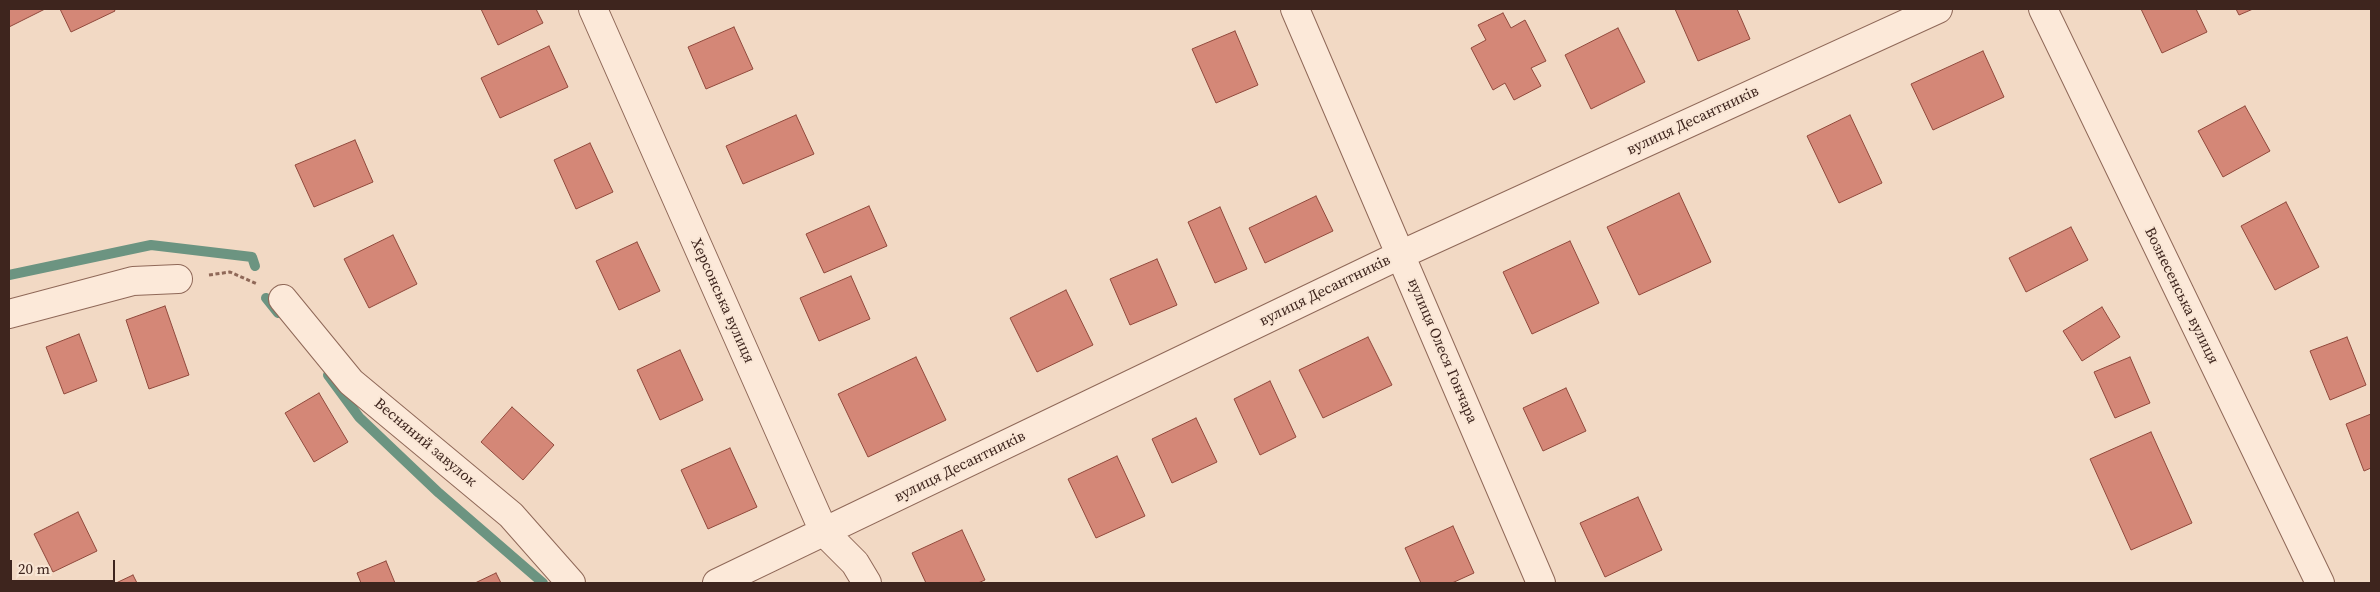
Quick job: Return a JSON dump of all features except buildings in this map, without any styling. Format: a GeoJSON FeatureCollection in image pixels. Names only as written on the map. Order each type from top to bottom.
{"type":"FeatureCollection","features":[{"type":"Feature","properties":{"kind":"street","name":"Херсонська вулиця"},"geometry":{"type":"LineString","coordinates":[[593,9],[824,532],[855,563],[867,583]]}},
{"type":"Feature","properties":{"kind":"street","name":"вулиця Олеся Гончара"},"geometry":{"type":"LineString","coordinates":[[1294,9],[1541,583]]}},
{"type":"Feature","properties":{"kind":"street","name":"вулиця Десантників"},"geometry":{"type":"LineString","coordinates":[[717,583],[1400,255],[1938,9]]}},
{"type":"Feature","properties":{"kind":"street","name":"Вознесенська вулиця"},"geometry":{"type":"LineString","coordinates":[[2043,9],[2320,583]]}},
{"type":"Feature","properties":{"kind":"street"},"geometry":{"type":"LineString","coordinates":[[9,314],[134,281],[178,279]]}},
{"type":"Feature","properties":{"kind":"street","name":"Весняний завулок"},"geometry":{"type":"LineString","coordinates":[[283,298],[351,382],[511,515],[572,583]]}},
{"type":"Feature","properties":{"kind":"path"},"geometry":{"type":"LineString","coordinates":[[178,279],[230,272],[283,298]]}},
{"type":"Feature","properties":{"kind":"waterway"},"geometry":{"type":"LineString","coordinates":[[9,275],[151,245],[252,257],[255,266]]}},
{"type":"Feature","properties":{"kind":"waterway"},"geometry":{"type":"LineString","coordinates":[[266,298],[278,313]]}},
{"type":"Feature","properties":{"kind":"waterway"},"geometry":{"type":"LineString","coordinates":[[328,375],[359,417],[439,493],[543,583]]}}]}
